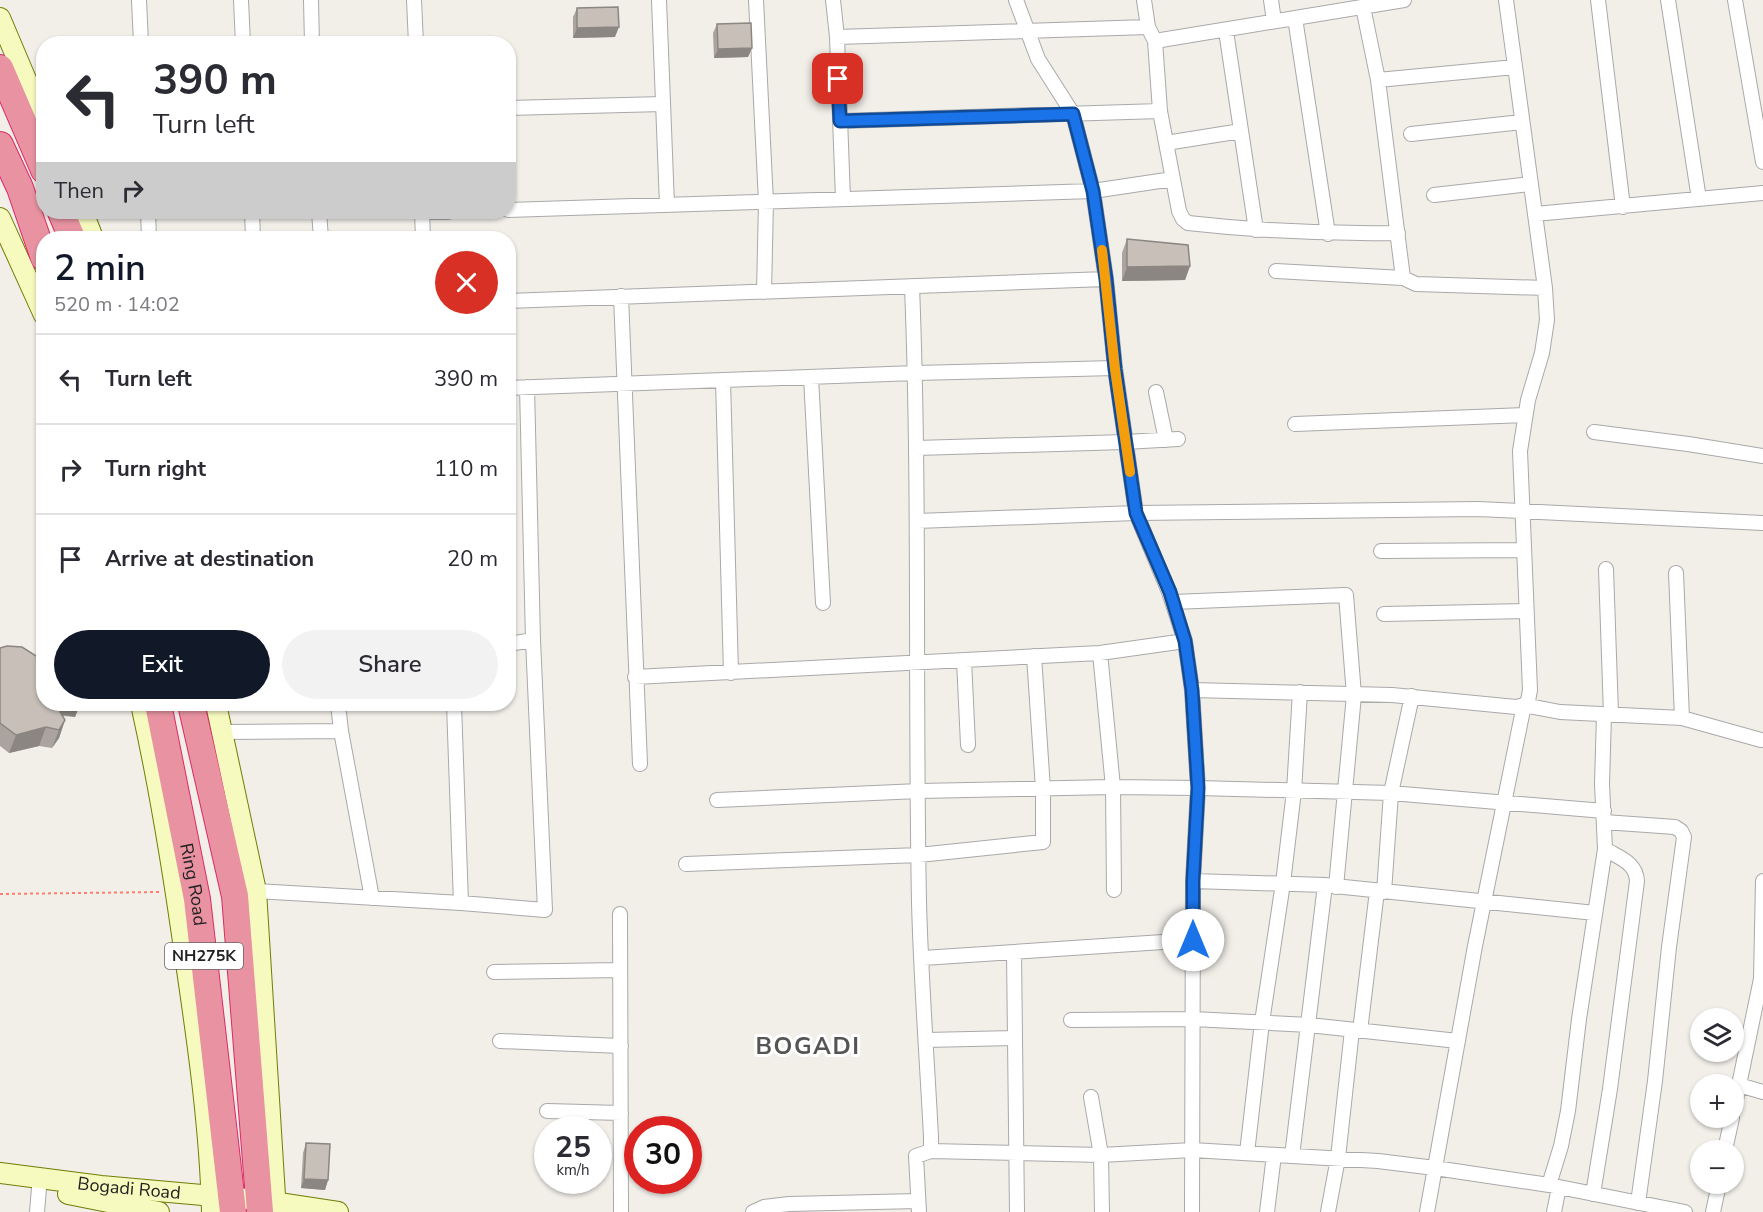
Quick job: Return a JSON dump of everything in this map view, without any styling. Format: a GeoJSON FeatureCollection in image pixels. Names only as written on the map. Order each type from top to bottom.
{"type":"FeatureCollection","features":[{"type":"Feature","properties":{"kind":"highway"},"geometry":{"type":"LineString","coordinates":[[0,68],[36,151]]}},
{"type":"Feature","properties":{"kind":"highway"},"geometry":{"type":"LineString","coordinates":[[0,145],[20,188],[36,235]]}},
{"type":"Feature","properties":{"kind":"highway","name":"Ring Road"},"geometry":{"type":"LineString","coordinates":[[158,711],[158,746],[197,899],[192,935],[222,1204]]}},
{"type":"Feature","properties":{"kind":"highway","name":"Ring Road"},"geometry":{"type":"LineString","coordinates":[[193,711],[252,966],[268,1206]]}},
{"type":"Feature","properties":{"kind":"street"},"geometry":{"type":"LineString","coordinates":[[140,0],[141,36]]}},
{"type":"Feature","properties":{"kind":"street"},"geometry":{"type":"LineString","coordinates":[[241,0],[243,36]]}},
{"type":"Feature","properties":{"kind":"street"},"geometry":{"type":"LineString","coordinates":[[310,0],[312,36]]}},
{"type":"Feature","properties":{"kind":"street"},"geometry":{"type":"LineString","coordinates":[[414,0],[416,36]]}},
{"type":"Feature","properties":{"kind":"street"},"geometry":{"type":"LineString","coordinates":[[659,0],[667,205]]}},
{"type":"Feature","properties":{"kind":"street"},"geometry":{"type":"LineString","coordinates":[[756,0],[766,201],[764,292]]}},
{"type":"Feature","properties":{"kind":"street"},"geometry":{"type":"LineString","coordinates":[[833,0],[837,36],[843,199]]}},
{"type":"Feature","properties":{"kind":"street"},"geometry":{"type":"LineString","coordinates":[[1016,0],[1038,59],[1073,114],[1093,191],[1136,513],[1173,602],[1185,641],[1192,690],[1198,788],[1193,881],[1192,1212]]}},
{"type":"Feature","properties":{"kind":"street"},"geometry":{"type":"LineString","coordinates":[[1144,0],[1148,27],[1155,41],[1160,111],[1179,211],[1183,219],[1188,223],[1256,231],[1328,234],[1398,233]]}},
{"type":"Feature","properties":{"kind":"street"},"geometry":{"type":"LineString","coordinates":[[1271,0],[1274,21]]}},
{"type":"Feature","properties":{"kind":"street"},"geometry":{"type":"LineString","coordinates":[[1155,41],[1404,0]]}},
{"type":"Feature","properties":{"kind":"street"},"geometry":{"type":"LineString","coordinates":[[1427,1212],[1503,802],[1524,705],[1528,701],[1530,690],[1520,452],[1528,400],[1542,353],[1547,320],[1545,288],[1506,0]]}},
{"type":"Feature","properties":{"kind":"street"},"geometry":{"type":"LineString","coordinates":[[1598,0],[1623,207]]}},
{"type":"Feature","properties":{"kind":"street"},"geometry":{"type":"LineString","coordinates":[[1668,0],[1699,199]]}},
{"type":"Feature","properties":{"kind":"street"},"geometry":{"type":"LineString","coordinates":[[1735,0],[1763,162]]}},
{"type":"Feature","properties":{"kind":"street"},"geometry":{"type":"LineString","coordinates":[[1363,7],[1378,80],[1403,278]]}},
{"type":"Feature","properties":{"kind":"street"},"geometry":{"type":"LineString","coordinates":[[0,18],[36,103]]}},
{"type":"Feature","properties":{"kind":"street"},"geometry":{"type":"LineString","coordinates":[[1295,18],[1328,234]]}},
{"type":"Feature","properties":{"kind":"street"},"geometry":{"type":"LineString","coordinates":[[837,36],[1148,27]]}},
{"type":"Feature","properties":{"kind":"street"},"geometry":{"type":"LineString","coordinates":[[1226,31],[1256,231]]}},
{"type":"Feature","properties":{"kind":"street"},"geometry":{"type":"LineString","coordinates":[[1378,80],[1515,68]]}},
{"type":"Feature","properties":{"kind":"street"},"geometry":{"type":"LineString","coordinates":[[516,108],[663,104]]}},
{"type":"Feature","properties":{"kind":"street"},"geometry":{"type":"LineString","coordinates":[[840,121],[1160,111]]}},
{"type":"Feature","properties":{"kind":"street"},"geometry":{"type":"LineString","coordinates":[[1411,134],[1522,122]]}},
{"type":"Feature","properties":{"kind":"street"},"geometry":{"type":"LineString","coordinates":[[1166,143],[1241,131]]}},
{"type":"Feature","properties":{"kind":"street"},"geometry":{"type":"LineString","coordinates":[[516,210],[1093,191],[1173,179]]}},
{"type":"Feature","properties":{"kind":"street"},"geometry":{"type":"LineString","coordinates":[[1434,195],[1531,184]]}},
{"type":"Feature","properties":{"kind":"street"},"geometry":{"type":"LineString","coordinates":[[1535,214],[1763,193]]}},
{"type":"Feature","properties":{"kind":"street"},"geometry":{"type":"LineString","coordinates":[[0,218],[36,297]]}},
{"type":"Feature","properties":{"kind":"street"},"geometry":{"type":"LineString","coordinates":[[1276,271],[1403,278],[1416,284],[1545,288]]}},
{"type":"Feature","properties":{"kind":"street"},"geometry":{"type":"LineString","coordinates":[[516,301],[1106,279]]}},
{"type":"Feature","properties":{"kind":"street"},"geometry":{"type":"LineString","coordinates":[[912,286],[919,662],[919,855],[931,1152]]}},
{"type":"Feature","properties":{"kind":"street"},"geometry":{"type":"LineString","coordinates":[[621,296],[640,764]]}},
{"type":"Feature","properties":{"kind":"street"},"geometry":{"type":"LineString","coordinates":[[516,388],[915,373],[1115,369]]}},
{"type":"Feature","properties":{"kind":"street"},"geometry":{"type":"LineString","coordinates":[[811,377],[823,603]]}},
{"type":"Feature","properties":{"kind":"street"},"geometry":{"type":"LineString","coordinates":[[723,380],[731,673]]}},
{"type":"Feature","properties":{"kind":"street"},"geometry":{"type":"LineString","coordinates":[[256,891],[544,910],[527,387]]}},
{"type":"Feature","properties":{"kind":"street"},"geometry":{"type":"LineString","coordinates":[[916,448],[1172,439],[1156,392]]}},
{"type":"Feature","properties":{"kind":"street"},"geometry":{"type":"LineString","coordinates":[[1295,424],[1526,415]]}},
{"type":"Feature","properties":{"kind":"street"},"geometry":{"type":"LineString","coordinates":[[1594,432],[1763,456]]}},
{"type":"Feature","properties":{"kind":"street"},"geometry":{"type":"LineString","coordinates":[[917,521],[1136,513],[1478,509],[1763,523]]}},
{"type":"Feature","properties":{"kind":"street"},"geometry":{"type":"LineString","coordinates":[[1381,551],[1524,550]]}},
{"type":"Feature","properties":{"kind":"street"},"geometry":{"type":"LineString","coordinates":[[1554,1212],[1554,1186],[1568,1111],[1579,1019],[1605,849],[1602,784],[1608,714],[1606,569]]}},
{"type":"Feature","properties":{"kind":"street"},"geometry":{"type":"LineString","coordinates":[[1676,573],[1682,718]]}},
{"type":"Feature","properties":{"kind":"street"},"geometry":{"type":"LineString","coordinates":[[1173,602],[1346,595],[1354,695],[1345,792],[1309,1025],[1292,1156]]}},
{"type":"Feature","properties":{"kind":"street"},"geometry":{"type":"LineString","coordinates":[[1384,614],[1527,612]]}},
{"type":"Feature","properties":{"kind":"street"},"geometry":{"type":"LineString","coordinates":[[516,643],[534,640]]}},
{"type":"Feature","properties":{"kind":"street"},"geometry":{"type":"LineString","coordinates":[[635,677],[1100,653],[1185,641]]}},
{"type":"Feature","properties":{"kind":"street"},"geometry":{"type":"LineString","coordinates":[[1100,653],[1113,788],[1114,890]]}},
{"type":"Feature","properties":{"kind":"street"},"geometry":{"type":"LineString","coordinates":[[686,864],[919,855],[1043,842],[1043,789],[1034,656]]}},
{"type":"Feature","properties":{"kind":"street"},"geometry":{"type":"LineString","coordinates":[[964,660],[968,745]]}},
{"type":"Feature","properties":{"kind":"street"},"geometry":{"type":"LineString","coordinates":[[1192,690],[1412,696],[1516,707],[1524,705],[1560,712],[1682,718],[1762,738]]}},
{"type":"Feature","properties":{"kind":"street"},"geometry":{"type":"LineString","coordinates":[[1247,1153],[1262,1022],[1283,883],[1294,790],[1300,692]]}},
{"type":"Feature","properties":{"kind":"street"},"geometry":{"type":"LineString","coordinates":[[1328,1212],[1380,892],[1391,793],[1412,696]]}},
{"type":"Feature","properties":{"kind":"street"},"geometry":{"type":"LineString","coordinates":[[144,711],[158,746],[177,891],[192,935]]}},
{"type":"Feature","properties":{"kind":"street"},"geometry":{"type":"LineString","coordinates":[[218,711],[256,891],[252,966]]}},
{"type":"Feature","properties":{"kind":"street"},"geometry":{"type":"LineString","coordinates":[[339,711],[372,898]]}},
{"type":"Feature","properties":{"kind":"street"},"geometry":{"type":"LineString","coordinates":[[454,711],[461,903]]}},
{"type":"Feature","properties":{"kind":"street"},"geometry":{"type":"LineString","coordinates":[[224,732],[341,731]]}},
{"type":"Feature","properties":{"kind":"street"},"geometry":{"type":"LineString","coordinates":[[717,800],[919,791],[1113,788],[1294,790],[1391,793],[1503,802],[1675,827],[1684,837],[1638,1203]]}},
{"type":"Feature","properties":{"kind":"street"},"geometry":{"type":"LineString","coordinates":[[1593,1194],[1610,1089],[1637,881],[1632,865],[1605,849]]}},
{"type":"Feature","properties":{"kind":"street"},"geometry":{"type":"LineString","coordinates":[[1193,881],[1331,886],[1595,913]]}},
{"type":"Feature","properties":{"kind":"street"},"geometry":{"type":"LineString","coordinates":[[1742,1074],[1762,980],[1763,881]]}},
{"type":"Feature","properties":{"kind":"street"},"geometry":{"type":"LineString","coordinates":[[620,914],[621,1212]]}},
{"type":"Feature","properties":{"kind":"street"},"geometry":{"type":"LineString","coordinates":[[922,958],[1193,940]]}},
{"type":"Feature","properties":{"kind":"street"},"geometry":{"type":"LineString","coordinates":[[1014,952],[1017,1212]]}},
{"type":"Feature","properties":{"kind":"street"},"geometry":{"type":"LineString","coordinates":[[494,972],[620,970]]}},
{"type":"Feature","properties":{"kind":"street"},"geometry":{"type":"LineString","coordinates":[[1071,1020],[1192,1019],[1262,1022],[1458,1041]]}},
{"type":"Feature","properties":{"kind":"street"},"geometry":{"type":"LineString","coordinates":[[926,1040],[1016,1038]]}},
{"type":"Feature","properties":{"kind":"street"},"geometry":{"type":"LineString","coordinates":[[500,1041],[621,1046]]}},
{"type":"Feature","properties":{"kind":"street"},"geometry":{"type":"LineString","coordinates":[[1744,1087],[1763,1092]]}},
{"type":"Feature","properties":{"kind":"street"},"geometry":{"type":"LineString","coordinates":[[1091,1097],[1101,1155],[1102,1212]]}},
{"type":"Feature","properties":{"kind":"street"},"geometry":{"type":"LineString","coordinates":[[547,1111],[621,1113]]}},
{"type":"Feature","properties":{"kind":"street"},"geometry":{"type":"LineString","coordinates":[[753,1212],[764,1207],[789,1204],[918,1206],[916,1156],[931,1152],[1101,1155],[1192,1150],[1338,1158],[1435,1168],[1554,1186],[1685,1212]]}},
{"type":"Feature","properties":{"kind":"street"},"geometry":{"type":"LineString","coordinates":[[1267,1212],[1274,1155]]}},
{"type":"Feature","properties":{"kind":"street","name":"Bogadi Road"},"geometry":{"type":"LineString","coordinates":[[0,1173],[222,1204],[338,1212]]}},
{"type":"Feature","properties":{"kind":"street","name":"Bogadi Road"},"geometry":{"type":"LineString","coordinates":[[0,1183],[39,1188],[159,1212]]}},
{"type":"Feature","properties":{"kind":"street"},"geometry":{"type":"LineString","coordinates":[[37,1212],[39,1188]]}},
{"type":"Feature","properties":{"kind":"street"},"geometry":{"type":"LineString","coordinates":[[1713,1212],[1717,1194]]}},
{"type":"Feature","properties":{"kind":"path"},"geometry":{"type":"LineString","coordinates":[[0,894],[177,891]]}},
{"type":"Feature","properties":{"kind":"building"},"geometry":{"type":"Polygon","coordinates":[[[618,7],[619,27],[577,28],[577,8],[618,7]]]}},
{"type":"Feature","properties":{"kind":"building"},"geometry":{"type":"Polygon","coordinates":[[[751,23],[752,48],[718,49],[717,24],[751,23]]]}},
{"type":"Feature","properties":{"kind":"building"},"geometry":{"type":"Polygon","coordinates":[[[1127,239],[1188,245],[1190,266],[1127,267],[1127,239]]]}},
{"type":"Feature","properties":{"kind":"building"},"geometry":{"type":"Polygon","coordinates":[[[22,647],[36,656],[36,711],[60,711],[65,720],[59,730],[46,727],[16,735],[0,723],[0,648],[22,647]]]}},
{"type":"Feature","properties":{"kind":"building"},"geometry":{"type":"Polygon","coordinates":[[[306,1143],[330,1144],[328,1180],[304,1179],[306,1143]]]}},
{"type":"Feature","properties":{"kind":"slow traffic"},"geometry":{"type":"LineString","coordinates":[[1102,250],[1115,369],[1130,472]]}},
{"type":"Feature","properties":{"kind":"district","name":"BOGADI"},"geometry":{"type":"Point","coordinates":[808,1046]}},
{"type":"Feature","properties":{"kind":"route"},"geometry":{"type":"LineString","coordinates":[[838,79],[840,121],[1073,114],[1093,191],[1136,513],[1170,592],[1185,641],[1192,690],[1198,788],[1193,881],[1193,940]]}}]}
